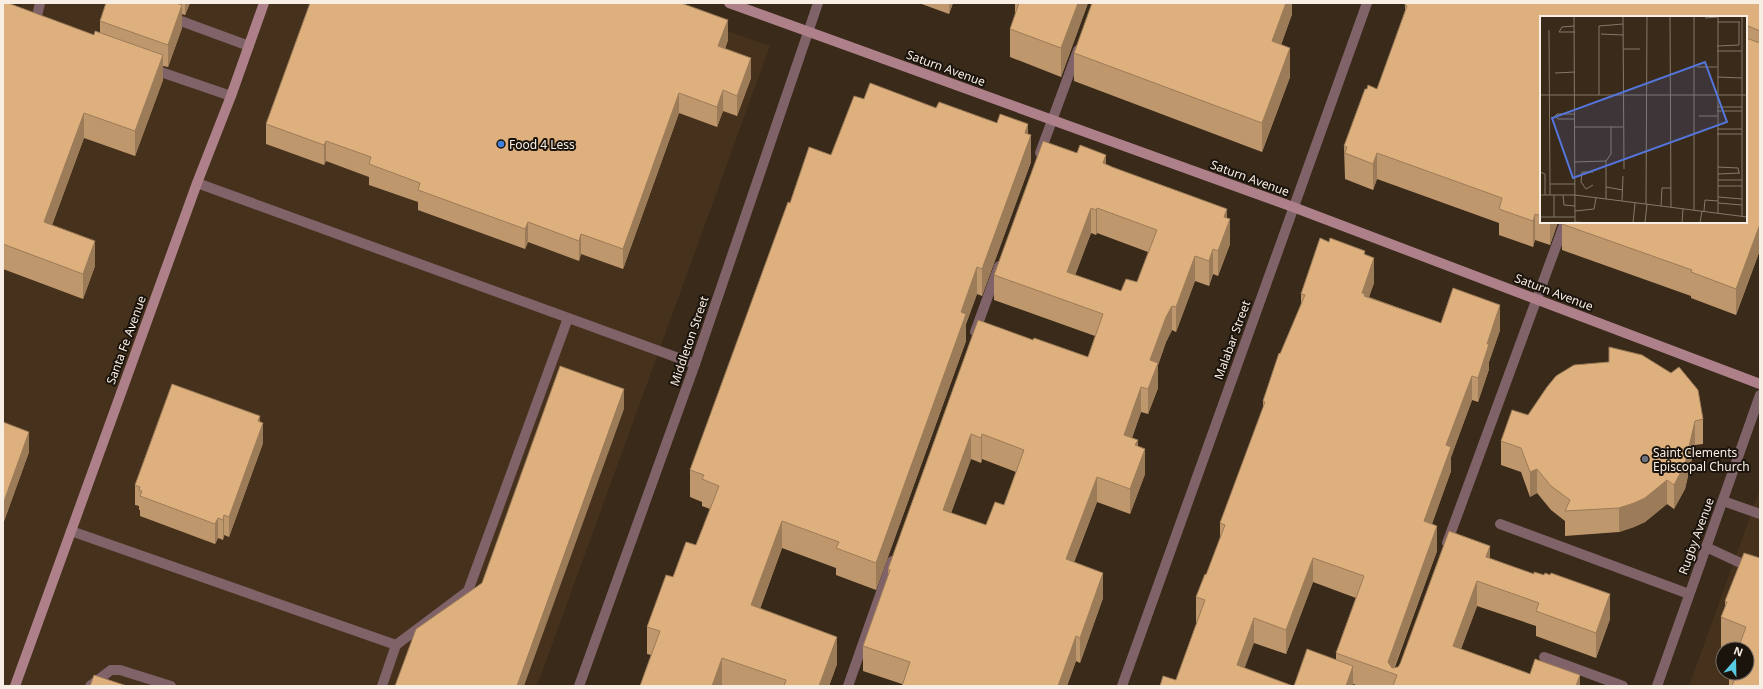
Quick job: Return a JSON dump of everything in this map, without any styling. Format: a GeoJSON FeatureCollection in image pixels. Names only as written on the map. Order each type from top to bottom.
{"type":"FeatureCollection","features":[{"type":"Feature","properties":{"kind":"street"},"geometry":{"type":"LineString","coordinates":[[40,3],[36,20],[49,31]]}},
{"type":"Feature","properties":{"kind":"street","name":"Santa Fe Avenue"},"geometry":{"type":"LineString","coordinates":[[15,686],[197,183],[231,96],[264,3]]}},
{"type":"Feature","properties":{"kind":"street","name":"Saturn Avenue"},"geometry":{"type":"LineString","coordinates":[[729,3],[1293,208],[1760,384]]}},
{"type":"Feature","properties":{"kind":"street","name":"Middleton Street"},"geometry":{"type":"LineString","coordinates":[[579,686],[695,364],[818,3]]}},
{"type":"Feature","properties":{"kind":"street","name":"Malabar Street"},"geometry":{"type":"LineString","coordinates":[[1122,686],[1367,3]]}},
{"type":"Feature","properties":{"kind":"street"},"geometry":{"type":"LineString","coordinates":[[162,14],[249,46]]}},
{"type":"Feature","properties":{"kind":"street"},"geometry":{"type":"LineString","coordinates":[[1036,165],[1082,40]]}},
{"type":"Feature","properties":{"kind":"street"},"geometry":{"type":"LineString","coordinates":[[142,65],[231,96]]}},
{"type":"Feature","properties":{"kind":"street"},"geometry":{"type":"LineString","coordinates":[[197,183],[695,364]]}},
{"type":"Feature","properties":{"kind":"street"},"geometry":{"type":"LineString","coordinates":[[1444,552],[1565,223]]}},
{"type":"Feature","properties":{"kind":"street"},"geometry":{"type":"LineString","coordinates":[[971,343],[1004,254]]}},
{"type":"Feature","properties":{"kind":"street"},"geometry":{"type":"LineString","coordinates":[[382,686],[396,645],[468,591],[568,318]]}},
{"type":"Feature","properties":{"kind":"street","name":"Rugby Avenue"},"geometry":{"type":"LineString","coordinates":[[1657,686],[1760,395]]}},
{"type":"Feature","properties":{"kind":"street"},"geometry":{"type":"LineString","coordinates":[[1723,500],[1760,514]]}},
{"type":"Feature","properties":{"kind":"street"},"geometry":{"type":"LineString","coordinates":[[1500,524],[1689,594]]}},
{"type":"Feature","properties":{"kind":"street"},"geometry":{"type":"LineString","coordinates":[[71,531],[396,645]]}},
{"type":"Feature","properties":{"kind":"street"},"geometry":{"type":"LineString","coordinates":[[1706,547],[1760,572]]}},
{"type":"Feature","properties":{"kind":"street"},"geometry":{"type":"LineString","coordinates":[[848,686],[896,551]]}},
{"type":"Feature","properties":{"kind":"street"},"geometry":{"type":"LineString","coordinates":[[1544,657],[1623,686]]}},
{"type":"Feature","properties":{"kind":"street"},"geometry":{"type":"LineString","coordinates":[[90,686],[111,670],[120,670],[171,686]]}},
{"type":"Feature","properties":{"kind":"shaded area"},"geometry":{"type":"Polygon","coordinates":[[[23,3],[649,3],[770,46],[537,686],[3,686],[3,55],[23,3]]]}},
{"type":"Feature","properties":{"kind":"shaded area"},"geometry":{"type":"Polygon","coordinates":[[[1760,489],[1760,686],[1689,686],[1760,489]]]}},
{"type":"Feature","properties":{"kind":"building"},"geometry":{"type":"Polygon","coordinates":[[[3,3],[8,3],[94,35],[95,31],[163,55],[135,131],[84,113],[44,222],[95,241],[83,274],[3,244],[3,3]]]}},
{"type":"Feature","properties":{"kind":"building"},"geometry":{"type":"Polygon","coordinates":[[[106,3],[176,3],[182,5],[168,45],[100,21],[106,3]]]}},
{"type":"Feature","properties":{"kind":"building","name":"Food 4 Less"},"geometry":{"type":"Polygon","coordinates":[[[310,3],[681,3],[728,20],[718,46],[751,58],[737,96],[723,90],[717,107],[679,93],[623,249],[581,234],[579,241],[528,222],[525,229],[418,190],[420,183],[369,164],[371,157],[326,141],[324,145],[266,124],[310,3]]]}},
{"type":"Feature","properties":{"kind":"building"},"geometry":{"type":"Polygon","coordinates":[[[1019,3],[1078,3],[1061,48],[1010,29],[1019,3]]]}},
{"type":"Feature","properties":{"kind":"building"},"geometry":{"type":"Polygon","coordinates":[[[1092,3],[1286,3],[1272,41],[1290,48],[1262,123],[1074,53],[1092,3]]]}},
{"type":"Feature","properties":{"kind":"building"},"geometry":{"type":"Polygon","coordinates":[[[1405,3],[1760,3],[1760,31],[1747,25],[1747,16],[1540,16],[1540,216],[1535,214],[1533,221],[1499,209],[1502,198],[1377,153],[1373,164],[1345,153],[1347,147],[1344,146],[1365,89],[1367,89],[1368,85],[1377,89],[1407,6],[1405,3]]]}},
{"type":"Feature","properties":{"kind":"building"},"geometry":{"type":"Polygon","coordinates":[[[1747,38],[1760,43],[1760,224],[1736,289],[1691,272],[1692,270],[1562,224],[1747,223],[1747,38]]]}},
{"type":"Feature","properties":{"kind":"building"},"geometry":{"type":"Polygon","coordinates":[[[870,83],[936,108],[939,102],[997,123],[1000,114],[1028,124],[1025,133],[1031,135],[982,269],[977,267],[961,312],[966,314],[876,563],[836,548],[839,542],[782,521],[751,605],[837,637],[819,686],[784,686],[786,680],[722,658],[712,686],[640,686],[660,631],[647,627],[666,575],[673,577],[686,542],[696,545],[719,486],[702,479],[704,475],[690,470],[788,202],[790,203],[809,147],[831,155],[854,96],[864,99],[870,83]]]}},
{"type":"Feature","properties":{"kind":"building"},"geometry":{"type":"Polygon","coordinates":[[[1043,141],[1077,153],[1080,145],[1106,155],[1103,163],[1227,209],[1224,217],[1230,219],[1218,251],[1213,249],[1209,261],[1195,256],[1176,307],[1172,306],[1166,317],[1150,360],[1158,363],[1148,389],[1141,387],[1124,435],[1138,440],[1135,445],[1145,449],[1130,489],[1097,477],[1066,559],[1103,573],[1080,638],[1076,636],[1058,686],[902,686],[910,662],[863,646],[890,570],[888,569],[978,320],[1033,340],[1034,338],[1088,357],[1103,314],[994,275],[1043,141]],[[1091,208],[1067,272],[1121,291],[1126,279],[1137,282],[1157,230],[1097,208],[1096,210],[1091,208]],[[971,434],[943,510],[986,525],[995,502],[1004,505],[1024,450],[982,434],[981,438],[971,434]]]}},
{"type":"Feature","properties":{"kind":"building"},"geometry":{"type":"Polygon","coordinates":[[[1320,238],[1329,242],[1330,238],[1365,251],[1364,254],[1374,258],[1362,293],[1365,294],[1364,296],[1441,323],[1453,288],[1500,305],[1478,378],[1472,376],[1446,445],[1451,447],[1424,521],[1437,526],[1388,662],[1392,668],[1398,667],[1400,664],[1449,531],[1490,546],[1486,557],[1534,574],[1534,572],[1544,575],[1545,573],[1550,575],[1551,573],[1610,594],[1596,633],[1536,611],[1539,603],[1477,581],[1453,646],[1530,674],[1535,659],[1580,675],[1576,686],[1393,686],[1397,675],[1336,653],[1364,576],[1313,558],[1286,630],[1254,618],[1237,665],[1293,686],[1160,686],[1163,676],[1176,680],[1205,600],[1196,597],[1225,525],[1220,523],[1265,402],[1263,401],[1279,353],[1280,354],[1305,295],[1301,294],[1320,238]]]}},
{"type":"Feature","properties":{"kind":"building"},"geometry":{"type":"Polygon","coordinates":[[[1609,347],[1642,355],[1671,373],[1679,367],[1698,390],[1703,419],[1695,421],[1685,464],[1674,485],[1667,480],[1645,498],[1619,508],[1565,511],[1570,500],[1551,486],[1537,469],[1530,472],[1521,448],[1501,441],[1512,410],[1528,415],[1556,376],[1574,365],[1609,362],[1609,347]]]}},
{"type":"Feature","properties":{"kind":"building"},"geometry":{"type":"Polygon","coordinates":[[[560,366],[624,389],[517,686],[395,686],[416,629],[482,583],[560,366]]]}},
{"type":"Feature","properties":{"kind":"building"},"geometry":{"type":"Polygon","coordinates":[[[172,384],[260,416],[258,421],[263,423],[229,517],[224,515],[223,520],[218,518],[215,524],[140,496],[142,491],[139,490],[140,487],[135,485],[172,384]]]}},
{"type":"Feature","properties":{"kind":"building"},"geometry":{"type":"Polygon","coordinates":[[[3,422],[29,432],[3,504],[3,422]]]}},
{"type":"Feature","properties":{"kind":"building"},"geometry":{"type":"Polygon","coordinates":[[[1744,553],[1760,558],[1760,686],[1732,686],[1734,681],[1755,681],[1755,641],[1741,641],[1746,627],[1721,617],[1727,602],[1725,601],[1744,553]]]}},
{"type":"Feature","properties":{"kind":"building"},"geometry":{"type":"Polygon","coordinates":[[[1307,649],[1353,666],[1346,686],[1294,686],[1307,649]]]}},
{"type":"Feature","properties":{"kind":"building"},"geometry":{"type":"Polygon","coordinates":[[[94,675],[127,686],[90,686],[94,675]]]}},
{"type":"Feature","properties":{"kind":"place","name":"Food 4 Less"},"geometry":{"type":"Point","coordinates":[501,144]}},
{"type":"Feature","properties":{"kind":"place","name":"Saint Clements Episcopal Church"},"geometry":{"type":"Point","coordinates":[1645,459]}}]}
